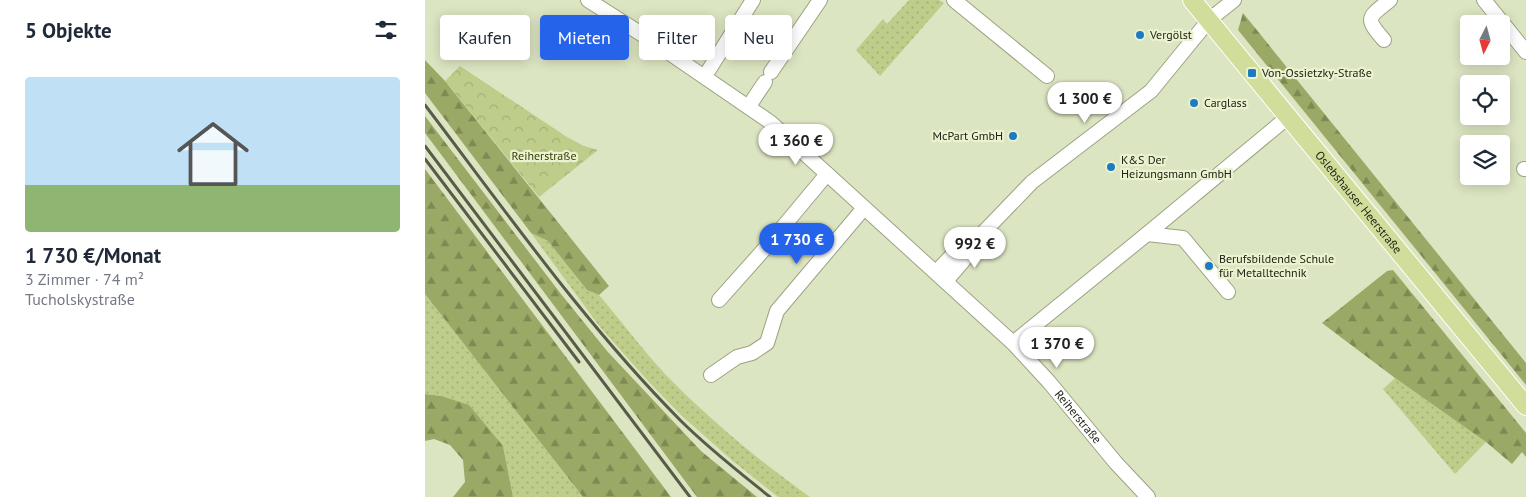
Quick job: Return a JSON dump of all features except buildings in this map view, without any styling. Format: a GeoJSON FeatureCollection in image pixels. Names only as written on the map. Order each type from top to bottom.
{"type":"FeatureCollection","features":[{"type":"Feature","properties":{"kind":"main road","name":"Oslebshauser Heerstraße"},"geometry":{"type":"LineString","coordinates":[[1192,0],[1526,406]]}},
{"type":"Feature","properties":{"kind":"street","name":"Reiherstraße"},"geometry":{"type":"LineString","coordinates":[[588,0],[705,76],[770,122],[1013,343],[1049,382],[1116,463],[1148,497]]}},
{"type":"Feature","properties":{"kind":"street"},"geometry":{"type":"LineString","coordinates":[[705,76],[753,0]]}},
{"type":"Feature","properties":{"kind":"street"},"geometry":{"type":"LineString","coordinates":[[749,106],[820,0]]}},
{"type":"Feature","properties":{"kind":"street"},"geometry":{"type":"LineString","coordinates":[[954,0],[1047,76]]}},
{"type":"Feature","properties":{"kind":"street"},"geometry":{"type":"LineString","coordinates":[[946,281],[970,253],[977,240],[1033,182],[1151,91],[1209,20],[1234,0]]}},
{"type":"Feature","properties":{"kind":"street"},"geometry":{"type":"LineString","coordinates":[[1384,40],[1372,26],[1371,20],[1373,14],[1390,0]]}},
{"type":"Feature","properties":{"kind":"street"},"geometry":{"type":"LineString","coordinates":[[1484,0],[1526,52]]}},
{"type":"Feature","properties":{"kind":"street"},"geometry":{"type":"LineString","coordinates":[[1013,343],[1288,117]]}},
{"type":"Feature","properties":{"kind":"street"},"geometry":{"type":"LineString","coordinates":[[719,300],[768,245],[776,243],[781,238],[782,228],[827,174]]}},
{"type":"Feature","properties":{"kind":"street"},"geometry":{"type":"LineString","coordinates":[[711,375],[737,357],[752,353],[767,343],[777,311],[864,208]]}},
{"type":"Feature","properties":{"kind":"street"},"geometry":{"type":"LineString","coordinates":[[1147,234],[1183,238],[1228,292]]}},
{"type":"Feature","properties":{"kind":"street"},"geometry":{"type":"LineString","coordinates":[[936,272],[962,245],[977,240]]}},
{"type":"Feature","properties":{"kind":"green space"},"geometry":{"type":"Polygon","coordinates":[[[909,0],[939,0],[944,3],[880,76],[856,50],[883,19],[887,24],[909,0]]]}},
{"type":"Feature","properties":{"kind":"green space"},"geometry":{"type":"Polygon","coordinates":[[[1243,13],[1526,363],[1526,385],[1238,30],[1243,13]]]}},
{"type":"Feature","properties":{"kind":"green space"},"geometry":{"type":"Polygon","coordinates":[[[425,60],[445,81],[609,286],[599,295],[587,290],[548,241],[531,233],[425,93],[425,60]]]}},
{"type":"Feature","properties":{"kind":"green space","name":"Reiherstraße"},"geometry":{"type":"Polygon","coordinates":[[[460,66],[567,137],[584,146],[598,150],[539,197],[445,81],[460,66]]]}},
{"type":"Feature","properties":{"kind":"green space"},"geometry":{"type":"Polygon","coordinates":[[[425,116],[607,351],[701,451],[757,497],[697,497],[425,133],[425,116]]]}},
{"type":"Feature","properties":{"kind":"green space"},"geometry":{"type":"Polygon","coordinates":[[[425,169],[671,497],[583,497],[425,294],[425,169]]]}},
{"type":"Feature","properties":{"kind":"green space"},"geometry":{"type":"Polygon","coordinates":[[[531,233],[548,241],[587,290],[599,295],[656,364],[699,407],[753,454],[810,497],[778,497],[734,462],[682,416],[600,327],[531,233]]]}},
{"type":"Feature","properties":{"kind":"green space"},"geometry":{"type":"Polygon","coordinates":[[[1393,270],[1526,433],[1526,457],[1522,452],[1512,464],[1486,442],[1395,378],[1322,323],[1387,271],[1393,270]]]}},
{"type":"Feature","properties":{"kind":"green space"},"geometry":{"type":"Polygon","coordinates":[[[425,294],[583,497],[513,497],[503,446],[441,396],[425,394],[425,294]]]}},
{"type":"Feature","properties":{"kind":"green space"},"geometry":{"type":"Polygon","coordinates":[[[1395,378],[1486,442],[1455,474],[1383,389],[1395,378]]]}},
{"type":"Feature","properties":{"kind":"green space"},"geometry":{"type":"Polygon","coordinates":[[[425,394],[441,396],[469,405],[503,446],[513,497],[453,497],[465,482],[463,460],[450,445],[434,439],[425,441],[425,394]]]}},
{"type":"Feature","properties":{"kind":"railway"},"geometry":{"type":"LineString","coordinates":[[425,105],[579,307],[645,383],[680,420],[724,460],[770,497]]}},
{"type":"Feature","properties":{"kind":"railway"},"geometry":{"type":"LineString","coordinates":[[425,146],[690,497]]}},
{"type":"Feature","properties":{"kind":"railway"},"geometry":{"type":"LineString","coordinates":[[425,159],[579,362]]}},
{"type":"Feature","properties":{"kind":"place","name":"Vergölst"},"geometry":{"type":"Point","coordinates":[1140,35]}},
{"type":"Feature","properties":{"kind":"place","name":"Von-Ossietzky-Straße"},"geometry":{"type":"Point","coordinates":[1252,73]}},
{"type":"Feature","properties":{"kind":"place","name":"Carglass"},"geometry":{"type":"Point","coordinates":[1194,103]}},
{"type":"Feature","properties":{"kind":"place","name":"McPart GmbH"},"geometry":{"type":"Point","coordinates":[1013,136]}},
{"type":"Feature","properties":{"kind":"place","name":"K&S Der Heizungsmann GmbH"},"geometry":{"type":"Point","coordinates":[1111,167]}},
{"type":"Feature","properties":{"kind":"place","name":"Berufsbildende Schule für Metalltechnik"},"geometry":{"type":"Point","coordinates":[1209,266]}}]}
